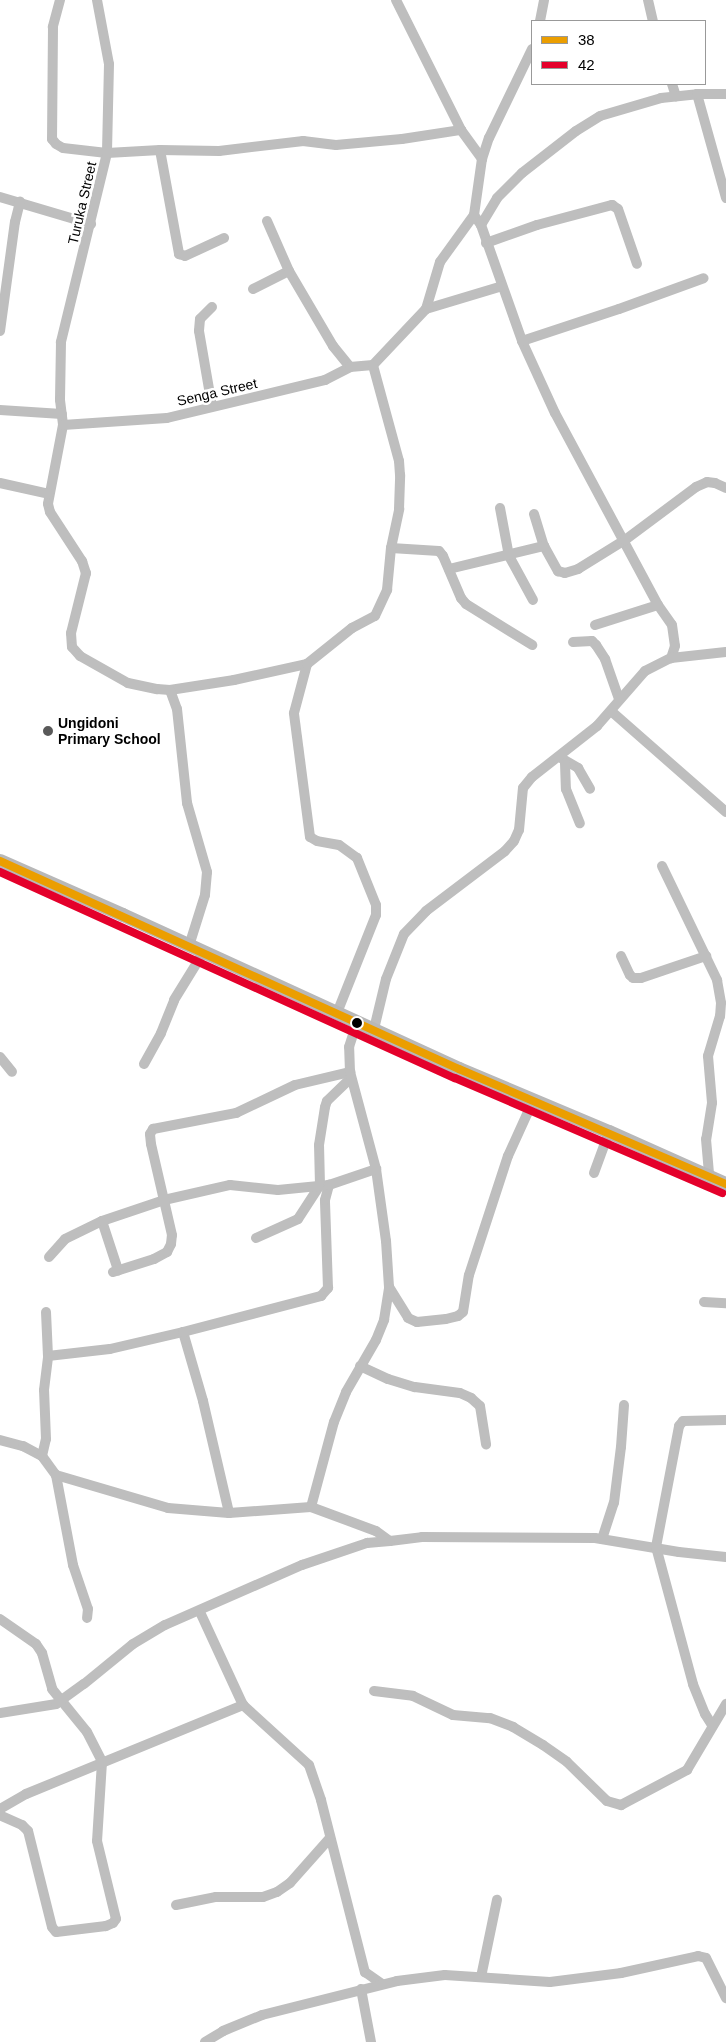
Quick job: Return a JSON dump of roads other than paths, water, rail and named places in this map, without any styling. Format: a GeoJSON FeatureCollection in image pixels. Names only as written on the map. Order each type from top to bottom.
{"type":"FeatureCollection","features":[{"type":"Feature","properties":{"kind":"main road"},"geometry":{"type":"LineString","coordinates":[[2,866],[203,952],[357,1023],[726,1184]]}},
{"type":"Feature","properties":{"kind":"street","name":"Turuka Street"},"geometry":{"type":"LineString","coordinates":[[49,494],[63,425],[61,342],[107,153],[63,148],[52,139],[53,27],[60,0]]}},
{"type":"Feature","properties":{"kind":"street"},"geometry":{"type":"LineString","coordinates":[[97,0],[109,64],[107,153],[160,150],[219,151],[303,141],[336,145],[402,139],[461,130]]}},
{"type":"Feature","properties":{"kind":"street"},"geometry":{"type":"LineString","coordinates":[[396,0],[461,130],[482,159]]}},
{"type":"Feature","properties":{"kind":"street"},"geometry":{"type":"LineString","coordinates":[[540,20],[544,0]]}},
{"type":"Feature","properties":{"kind":"street"},"geometry":{"type":"LineString","coordinates":[[648,0],[653,20]]}},
{"type":"Feature","properties":{"kind":"street"},"geometry":{"type":"LineString","coordinates":[[0,483],[49,494],[48,504],[50,512],[82,562],[86,572],[71,633],[75,652],[132,685],[170,690],[234,680],[307,664],[352,628],[375,616],[387,590],[391,548],[399,509],[399,461],[373,365],[426,309],[440,262],[474,215],[482,159],[489,138],[531,51]]}},
{"type":"Feature","properties":{"kind":"street"},"geometry":{"type":"LineString","coordinates":[[672,85],[676,96]]}},
{"type":"Feature","properties":{"kind":"street"},"geometry":{"type":"LineString","coordinates":[[697,94],[726,198]]}},
{"type":"Feature","properties":{"kind":"street"},"geometry":{"type":"LineString","coordinates":[[481,225],[496,198],[522,173],[576,131],[600,116],[619,108],[676,96],[726,94]]}},
{"type":"Feature","properties":{"kind":"street"},"geometry":{"type":"LineString","coordinates":[[160,150],[179,254],[185,256],[224,238]]}},
{"type":"Feature","properties":{"kind":"street"},"geometry":{"type":"LineString","coordinates":[[0,197],[91,224]]}},
{"type":"Feature","properties":{"kind":"street"},"geometry":{"type":"LineString","coordinates":[[0,331],[15,222],[20,202]]}},
{"type":"Feature","properties":{"kind":"street"},"geometry":{"type":"LineString","coordinates":[[486,243],[537,225],[612,205],[618,209],[637,264]]}},
{"type":"Feature","properties":{"kind":"street"},"geometry":{"type":"LineString","coordinates":[[474,215],[481,225],[522,341],[555,413],[625,540],[658,605],[672,625],[675,646],[671,658]]}},
{"type":"Feature","properties":{"kind":"street"},"geometry":{"type":"LineString","coordinates":[[267,221],[288,271],[333,346],[350,367]]}},
{"type":"Feature","properties":{"kind":"street"},"geometry":{"type":"LineString","coordinates":[[253,289],[288,271]]}},
{"type":"Feature","properties":{"kind":"street"},"geometry":{"type":"LineString","coordinates":[[522,341],[619,310],[704,278]]}},
{"type":"Feature","properties":{"kind":"street"},"geometry":{"type":"LineString","coordinates":[[426,309],[502,286]]}},
{"type":"Feature","properties":{"kind":"street"},"geometry":{"type":"LineString","coordinates":[[212,307],[200,319],[199,331],[212,406]]}},
{"type":"Feature","properties":{"kind":"street","name":"Senga Street"},"geometry":{"type":"LineString","coordinates":[[63,425],[167,418],[325,380],[350,367],[373,365]]}},
{"type":"Feature","properties":{"kind":"street"},"geometry":{"type":"LineString","coordinates":[[0,410],[62,414]]}},
{"type":"Feature","properties":{"kind":"street"},"geometry":{"type":"LineString","coordinates":[[534,514],[544,546],[558,571],[564,573],[578,569],[625,540],[696,487],[707,482],[726,488]]}},
{"type":"Feature","properties":{"kind":"street"},"geometry":{"type":"LineString","coordinates":[[500,508],[509,556],[533,600]]}},
{"type":"Feature","properties":{"kind":"street"},"geometry":{"type":"LineString","coordinates":[[449,569],[544,546]]}},
{"type":"Feature","properties":{"kind":"street"},"geometry":{"type":"LineString","coordinates":[[391,548],[439,551],[461,598],[466,604],[532,644]]}},
{"type":"Feature","properties":{"kind":"street"},"geometry":{"type":"LineString","coordinates":[[595,625],[658,605]]}},
{"type":"Feature","properties":{"kind":"street"},"geometry":{"type":"LineString","coordinates":[[573,642],[592,642],[596,645],[605,659],[619,700]]}},
{"type":"Feature","properties":{"kind":"street"},"geometry":{"type":"LineString","coordinates":[[374,1030],[386,979],[404,934],[426,911],[505,851],[514,841],[519,830],[523,788],[532,777],[562,760],[611,711],[645,671],[671,658],[726,652]]}},
{"type":"Feature","properties":{"kind":"street"},"geometry":{"type":"LineString","coordinates":[[307,664],[294,714],[308,832],[310,837],[318,841],[339,845],[356,858],[376,905],[376,915],[337,1013]]}},
{"type":"Feature","properties":{"kind":"street"},"geometry":{"type":"LineString","coordinates":[[170,690],[177,709],[188,803],[208,872],[205,895],[189,946]]}},
{"type":"Feature","properties":{"kind":"street"},"geometry":{"type":"LineString","coordinates":[[611,711],[726,812]]}},
{"type":"Feature","properties":{"kind":"street"},"geometry":{"type":"LineString","coordinates":[[562,760],[578,768],[590,789]]}},
{"type":"Feature","properties":{"kind":"street"},"geometry":{"type":"LineString","coordinates":[[562,760],[566,789],[580,823]]}},
{"type":"Feature","properties":{"kind":"street"},"geometry":{"type":"LineString","coordinates":[[662,866],[717,980],[721,1003],[720,1016],[708,1056],[712,1103],[706,1140],[709,1177]]}},
{"type":"Feature","properties":{"kind":"street"},"geometry":{"type":"LineString","coordinates":[[144,1064],[161,1033],[174,1000],[203,952]]}},
{"type":"Feature","properties":{"kind":"street"},"geometry":{"type":"LineString","coordinates":[[622,956],[630,975],[633,978],[641,978],[706,956]]}},
{"type":"Feature","properties":{"kind":"street"},"geometry":{"type":"LineString","coordinates":[[311,1507],[334,1422],[346,1392],[376,1340],[384,1320],[389,1287],[386,1241],[376,1169],[365,1122],[350,1075],[349,1047],[357,1023]]}},
{"type":"Feature","properties":{"kind":"street"},"geometry":{"type":"LineString","coordinates":[[0,1057],[12,1072]]}},
{"type":"Feature","properties":{"kind":"street"},"geometry":{"type":"LineString","coordinates":[[48,1356],[110,1349],[321,1296],[328,1288],[325,1185],[319,1145],[327,1101],[350,1075]]}},
{"type":"Feature","properties":{"kind":"street"},"geometry":{"type":"LineString","coordinates":[[102,1221],[116,1271],[154,1259],[167,1252],[171,1244],[172,1235],[151,1144],[150,1134],[153,1129],[236,1113],[295,1085],[350,1075]]}},
{"type":"Feature","properties":{"kind":"street"},"geometry":{"type":"LineString","coordinates":[[389,1287],[408,1318],[417,1322],[446,1320],[463,1312],[469,1276],[508,1156],[533,1101]]}},
{"type":"Feature","properties":{"kind":"street"},"geometry":{"type":"LineString","coordinates":[[594,1173],[609,1132]]}},
{"type":"Feature","properties":{"kind":"street"},"geometry":{"type":"LineString","coordinates":[[48,1257],[65,1239],[102,1221],[164,1200],[230,1185],[278,1190],[325,1185],[376,1169]]}},
{"type":"Feature","properties":{"kind":"street"},"geometry":{"type":"LineString","coordinates":[[256,1238],[298,1219],[325,1185]]}},
{"type":"Feature","properties":{"kind":"street"},"geometry":{"type":"LineString","coordinates":[[704,1302],[726,1303]]}},
{"type":"Feature","properties":{"kind":"street"},"geometry":{"type":"LineString","coordinates":[[42,1456],[46,1439],[44,1390],[48,1356],[46,1312]]}},
{"type":"Feature","properties":{"kind":"street"},"geometry":{"type":"LineString","coordinates":[[183,1332],[203,1400],[229,1513]]}},
{"type":"Feature","properties":{"kind":"street"},"geometry":{"type":"LineString","coordinates":[[360,1366],[388,1379],[415,1387],[460,1393],[471,1398],[480,1406],[486,1445]]}},
{"type":"Feature","properties":{"kind":"street"},"geometry":{"type":"LineString","coordinates":[[602,1539],[614,1504],[622,1447],[624,1405]]}},
{"type":"Feature","properties":{"kind":"street"},"geometry":{"type":"LineString","coordinates":[[712,1725],[704,1714],[693,1684],[656,1547],[679,1426],[683,1421],[726,1420]]}},
{"type":"Feature","properties":{"kind":"street"},"geometry":{"type":"LineString","coordinates":[[0,1440],[23,1446],[42,1456],[56,1475],[73,1565],[88,1609],[87,1618]]}},
{"type":"Feature","properties":{"kind":"street"},"geometry":{"type":"LineString","coordinates":[[56,1475],[168,1508],[229,1513],[311,1507],[376,1530],[390,1541]]}},
{"type":"Feature","properties":{"kind":"street"},"geometry":{"type":"LineString","coordinates":[[0,1713],[47,1707],[63,1700],[133,1644],[166,1625],[200,1612],[302,1565],[367,1543],[422,1537],[602,1539],[726,1557]]}},
{"type":"Feature","properties":{"kind":"street"},"geometry":{"type":"LineString","coordinates":[[200,1612],[243,1705],[309,1765],[365,1972],[359,1990],[371,2042]]}},
{"type":"Feature","properties":{"kind":"street"},"geometry":{"type":"LineString","coordinates":[[0,1620],[36,1644],[42,1652],[52,1689],[56,1696],[63,1700],[87,1732],[102,1762],[97,1841],[116,1919],[113,1923],[106,1926],[56,1932],[52,1927],[28,1831],[22,1825],[0,1815]]}},
{"type":"Feature","properties":{"kind":"street"},"geometry":{"type":"LineString","coordinates":[[374,1691],[383,1690],[413,1696],[453,1715],[490,1718],[512,1727],[543,1744],[567,1762],[607,1801],[621,1805],[687,1770],[726,1704]]}},
{"type":"Feature","properties":{"kind":"street"},"geometry":{"type":"LineString","coordinates":[[0,1809],[26,1794],[243,1705]]}},
{"type":"Feature","properties":{"kind":"street"},"geometry":{"type":"LineString","coordinates":[[176,1904],[216,1897],[263,1897],[277,1892],[290,1882],[330,1838]]}},
{"type":"Feature","properties":{"kind":"street"},"geometry":{"type":"LineString","coordinates":[[481,1977],[497,1900]]}},
{"type":"Feature","properties":{"kind":"street"},"geometry":{"type":"LineString","coordinates":[[205,2042],[223,2031],[262,2015],[382,1984],[445,1975],[550,1982],[621,1973],[698,1956],[706,1958],[726,1998]]}},
{"type":"Feature","properties":{"kind":"street"},"geometry":{"type":"LineString","coordinates":[[365,1972],[382,1984]]}},
{"type":"Feature","properties":{"kind":"place","name":"Ungidoni Primary School"},"geometry":{"type":"Point","coordinates":[48,731]}}]}
